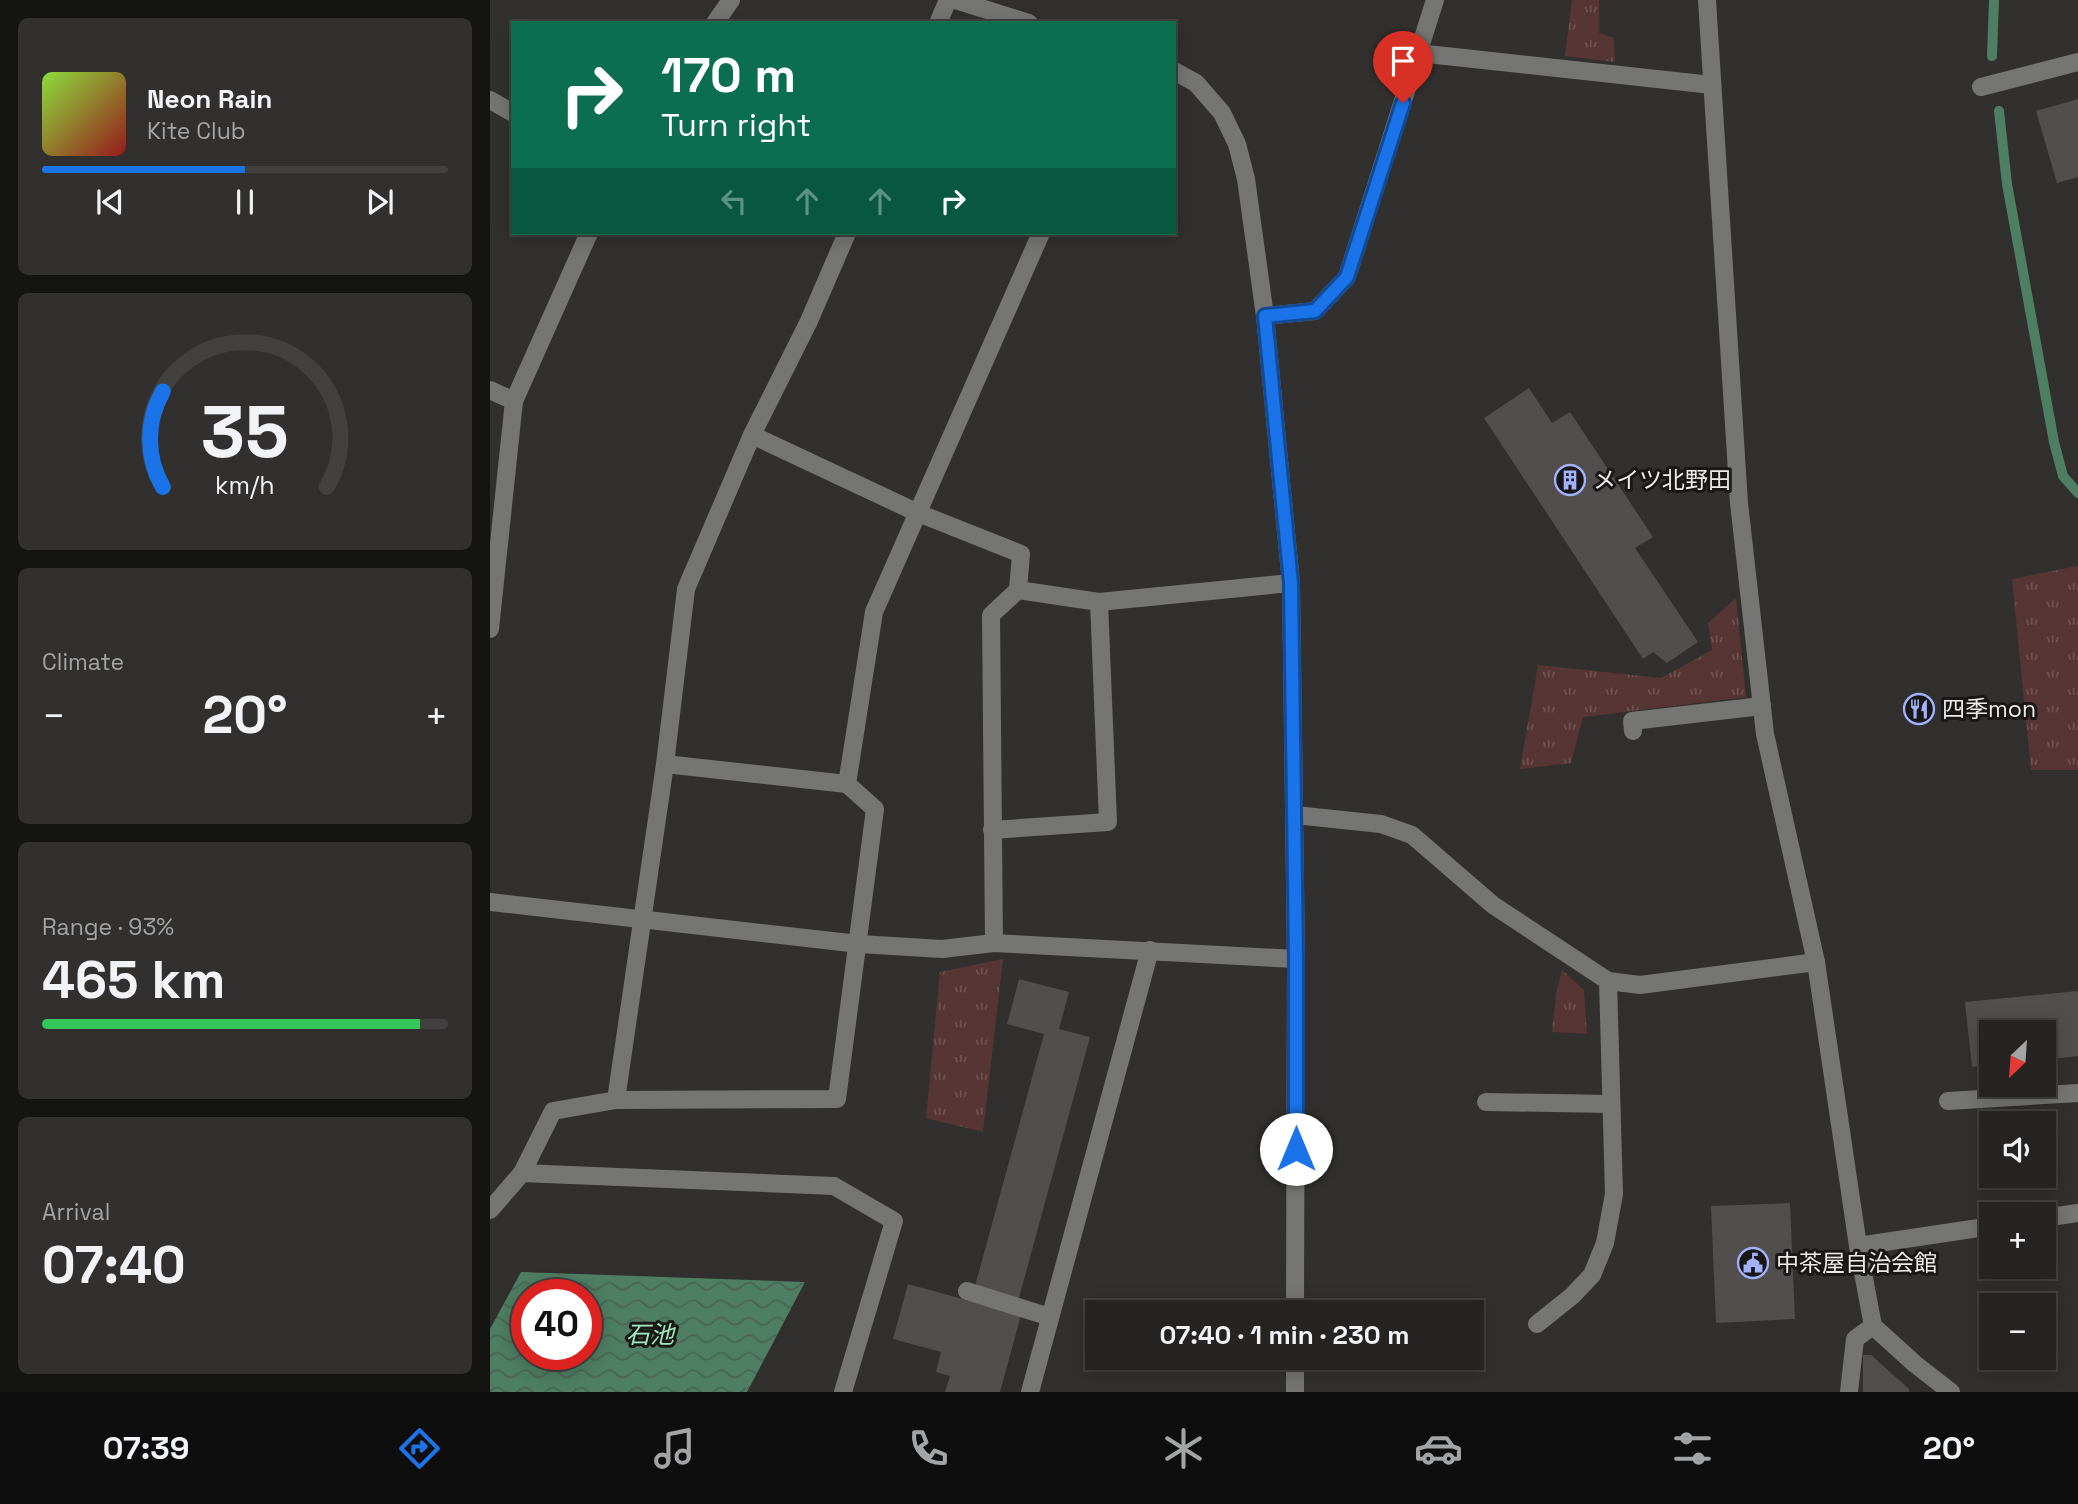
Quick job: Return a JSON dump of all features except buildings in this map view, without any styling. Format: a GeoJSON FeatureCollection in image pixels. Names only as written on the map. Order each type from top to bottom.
{"type":"FeatureCollection","features":[{"type":"Feature","properties":{"kind":"street"},"geometry":{"type":"LineString","coordinates":[[716,21],[731,0]]}},
{"type":"Feature","properties":{"kind":"street"},"geometry":{"type":"LineString","coordinates":[[939,21],[948,0]]}},
{"type":"Feature","properties":{"kind":"street"},"geometry":{"type":"LineString","coordinates":[[955,0],[1023,21]]}},
{"type":"Feature","properties":{"kind":"street"},"geometry":{"type":"LineString","coordinates":[[1265,316],[1315,311],[1347,277],[1435,0]]}},
{"type":"Feature","properties":{"kind":"street"},"geometry":{"type":"LineString","coordinates":[[1707,0],[1739,503],[1765,734],[1816,962],[1858,1246],[1873,1326],[1951,1392]]}},
{"type":"Feature","properties":{"kind":"street"},"geometry":{"type":"LineString","coordinates":[[1418,53],[1712,85]]}},
{"type":"Feature","properties":{"kind":"street"},"geometry":{"type":"LineString","coordinates":[[1981,87],[2078,62]]}},
{"type":"Feature","properties":{"kind":"street"},"geometry":{"type":"LineString","coordinates":[[1176,72],[1196,83],[1222,113],[1237,144],[1246,179],[1265,316],[1291,583],[1295,815],[1296,1300]]}},
{"type":"Feature","properties":{"kind":"street"},"geometry":{"type":"LineString","coordinates":[[490,100],[511,112]]}},
{"type":"Feature","properties":{"kind":"street"},"geometry":{"type":"LineString","coordinates":[[490,629],[514,401],[588,235]]}},
{"type":"Feature","properties":{"kind":"street"},"geometry":{"type":"LineString","coordinates":[[616,1101],[665,764],[686,589],[752,435],[809,321],[846,235]]}},
{"type":"Feature","properties":{"kind":"street"},"geometry":{"type":"LineString","coordinates":[[847,784],[874,612],[1040,235]]}},
{"type":"Feature","properties":{"kind":"street"},"geometry":{"type":"LineString","coordinates":[[490,390],[514,401]]}},
{"type":"Feature","properties":{"kind":"street"},"geometry":{"type":"LineString","coordinates":[[752,435],[918,513],[1021,554],[1018,590],[991,615],[994,943]]}},
{"type":"Feature","properties":{"kind":"street"},"geometry":{"type":"LineString","coordinates":[[1018,590],[1099,602],[1291,583]]}},
{"type":"Feature","properties":{"kind":"street"},"geometry":{"type":"LineString","coordinates":[[992,830],[1108,822],[1099,602]]}},
{"type":"Feature","properties":{"kind":"street"},"geometry":{"type":"LineString","coordinates":[[1633,731],[1632,721],[1762,706]]}},
{"type":"Feature","properties":{"kind":"street"},"geometry":{"type":"LineString","coordinates":[[490,1210],[522,1173],[553,1111],[616,1101],[837,1099],[875,809],[847,784],[665,764]]}},
{"type":"Feature","properties":{"kind":"street"},"geometry":{"type":"LineString","coordinates":[[1295,815],[1381,824],[1412,835],[1493,905],[1608,981],[1640,985],[1816,962]]}},
{"type":"Feature","properties":{"kind":"street"},"geometry":{"type":"LineString","coordinates":[[490,902],[859,944],[942,949],[994,943],[1296,959]]}},
{"type":"Feature","properties":{"kind":"street"},"geometry":{"type":"LineString","coordinates":[[1030,1392],[1150,950]]}},
{"type":"Feature","properties":{"kind":"street"},"geometry":{"type":"LineString","coordinates":[[1538,1324],[1572,1296],[1592,1275],[1605,1243],[1614,1194],[1608,981]]}},
{"type":"Feature","properties":{"kind":"street"},"geometry":{"type":"LineString","coordinates":[[1948,1101],[2078,1093]]}},
{"type":"Feature","properties":{"kind":"street"},"geometry":{"type":"LineString","coordinates":[[1486,1102],[1611,1104]]}},
{"type":"Feature","properties":{"kind":"street"},"geometry":{"type":"LineString","coordinates":[[522,1173],[834,1186],[894,1221],[843,1392]]}},
{"type":"Feature","properties":{"kind":"street"},"geometry":{"type":"LineString","coordinates":[[2056,1216],[2078,1213]]}},
{"type":"Feature","properties":{"kind":"street"},"geometry":{"type":"LineString","coordinates":[[1858,1246],[1979,1228]]}},
{"type":"Feature","properties":{"kind":"street"},"geometry":{"type":"LineString","coordinates":[[967,1291],[1050,1317]]}},
{"type":"Feature","properties":{"kind":"street"},"geometry":{"type":"LineString","coordinates":[[1849,1392],[1855,1339],[1873,1326]]}},
{"type":"Feature","properties":{"kind":"street"},"geometry":{"type":"LineString","coordinates":[[1295,1370],[1295,1392]]}},
{"type":"Feature","properties":{"kind":"green space"},"geometry":{"type":"Polygon","coordinates":[[[1572,0],[1599,0],[1599,33],[1614,38],[1615,62],[1565,56],[1572,0]]]}},
{"type":"Feature","properties":{"kind":"green space"},"geometry":{"type":"Polygon","coordinates":[[[2078,566],[2078,770],[2031,770],[2012,579],[2078,566]]]}},
{"type":"Feature","properties":{"kind":"green space"},"geometry":{"type":"Polygon","coordinates":[[[1736,598],[1746,697],[1583,717],[1571,763],[1520,769],[1538,665],[1661,678],[1712,650],[1708,623],[1736,598]]]}},
{"type":"Feature","properties":{"kind":"green space"},"geometry":{"type":"Polygon","coordinates":[[[1003,959],[983,1132],[926,1118],[940,972],[1003,959]]]}},
{"type":"Feature","properties":{"kind":"green space"},"geometry":{"type":"Polygon","coordinates":[[[1562,970],[1584,990],[1587,1034],[1552,1032],[1556,994],[1562,970]]]}},
{"type":"Feature","properties":{"kind":"water","name":"石池"},"geometry":{"type":"Polygon","coordinates":[[[521,1272],[805,1282],[747,1392],[490,1392],[490,1329],[511,1290],[511,1370],[602,1370],[602,1279],[517,1279],[521,1272]]]}},
{"type":"Feature","properties":{"kind":"waterway"},"geometry":{"type":"LineString","coordinates":[[1992,56],[1994,0]]}},
{"type":"Feature","properties":{"kind":"waterway"},"geometry":{"type":"LineString","coordinates":[[1999,111],[2007,184],[2054,442],[2063,476],[2078,493]]}},
{"type":"Feature","properties":{"kind":"place","name":"メイツ北野田"},"geometry":{"type":"Point","coordinates":[1570,480]}},
{"type":"Feature","properties":{"kind":"place","name":"四季mon"},"geometry":{"type":"Point","coordinates":[1919,709]}},
{"type":"Feature","properties":{"kind":"place","name":"中茶屋自治会館"},"geometry":{"type":"Point","coordinates":[1753,1263]}},
{"type":"Feature","properties":{"kind":"route"},"geometry":{"type":"LineString","coordinates":[[1296,1149],[1291,583],[1265,316],[1315,311],[1347,277],[1403,103]]}}]}
